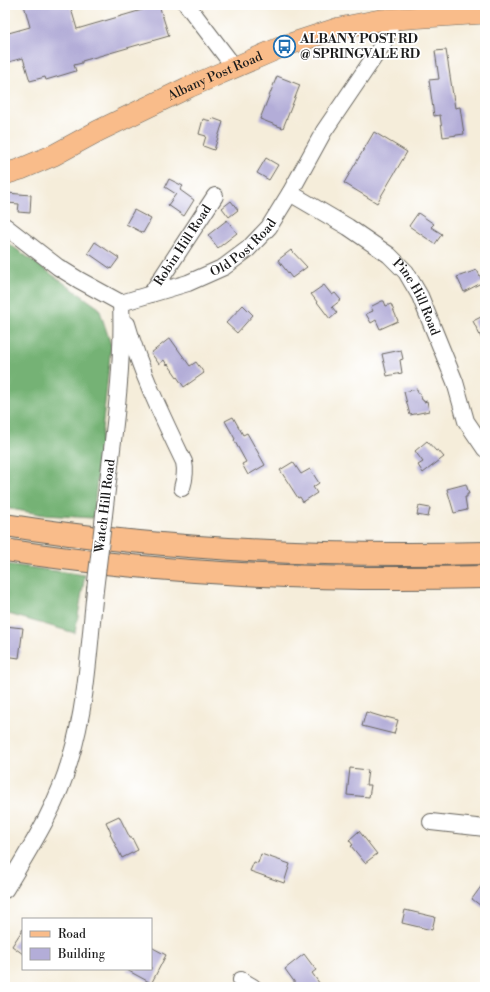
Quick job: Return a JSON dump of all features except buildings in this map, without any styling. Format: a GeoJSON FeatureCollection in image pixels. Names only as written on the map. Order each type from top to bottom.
{"type":"FeatureCollection","features":[{"type":"Feature","properties":{"kind":"highway"},"geometry":{"type":"LineString","coordinates":[[5,525],[129,541],[260,552],[389,554],[485,553]]}},
{"type":"Feature","properties":{"kind":"highway"},"geometry":{"type":"LineString","coordinates":[[5,550],[133,567],[259,576],[349,579],[485,577]]}},
{"type":"Feature","properties":{"kind":"main road","name":"Albany Post Road"},"geometry":{"type":"LineString","coordinates":[[5,174],[21,169],[54,154],[189,87],[284,46],[339,28],[380,20],[394,19],[442,10],[485,13]]}},
{"type":"Feature","properties":{"kind":"street"},"geometry":{"type":"LineString","coordinates":[[187,5],[235,68]]}},
{"type":"Feature","properties":{"kind":"street","name":"Old Post Road"},"geometry":{"type":"LineString","coordinates":[[121,303],[188,283],[224,267],[248,249],[269,227],[324,132],[383,44],[394,19]]}},
{"type":"Feature","properties":{"kind":"street","name":"Pine Hill Road"},"geometry":{"type":"LineString","coordinates":[[290,193],[348,226],[389,255],[406,272],[420,296],[455,382],[466,421],[485,449]]}},
{"type":"Feature","properties":{"kind":"street","name":"Robin Hill Road"},"geometry":{"type":"LineString","coordinates":[[151,294],[215,196]]}},
{"type":"Feature","properties":{"kind":"street"},"geometry":{"type":"LineString","coordinates":[[5,226],[58,267],[90,287],[121,303],[132,343],[149,389],[184,462],[185,475],[182,488]]}},
{"type":"Feature","properties":{"kind":"street","name":"Watch Hill Road"},"geometry":{"type":"LineString","coordinates":[[5,890],[50,812],[61,788],[70,761],[82,707],[122,353],[121,303]]}},
{"type":"Feature","properties":{"kind":"street"},"geometry":{"type":"LineString","coordinates":[[431,822],[485,828]]}},
{"type":"Feature","properties":{"kind":"green space"},"geometry":{"type":"Polygon","coordinates":[[[5,241],[99,308],[111,345],[93,518],[45,515],[5,508],[5,241]]]}},
{"type":"Feature","properties":{"kind":"green space"},"geometry":{"type":"Polygon","coordinates":[[[5,564],[85,575],[75,633],[5,613],[5,564]]]}},
{"type":"Feature","properties":{"kind":"place","name":"ALBANY POST RD @ SPRINGVALE RD"},"geometry":{"type":"Point","coordinates":[284,46]}}]}
